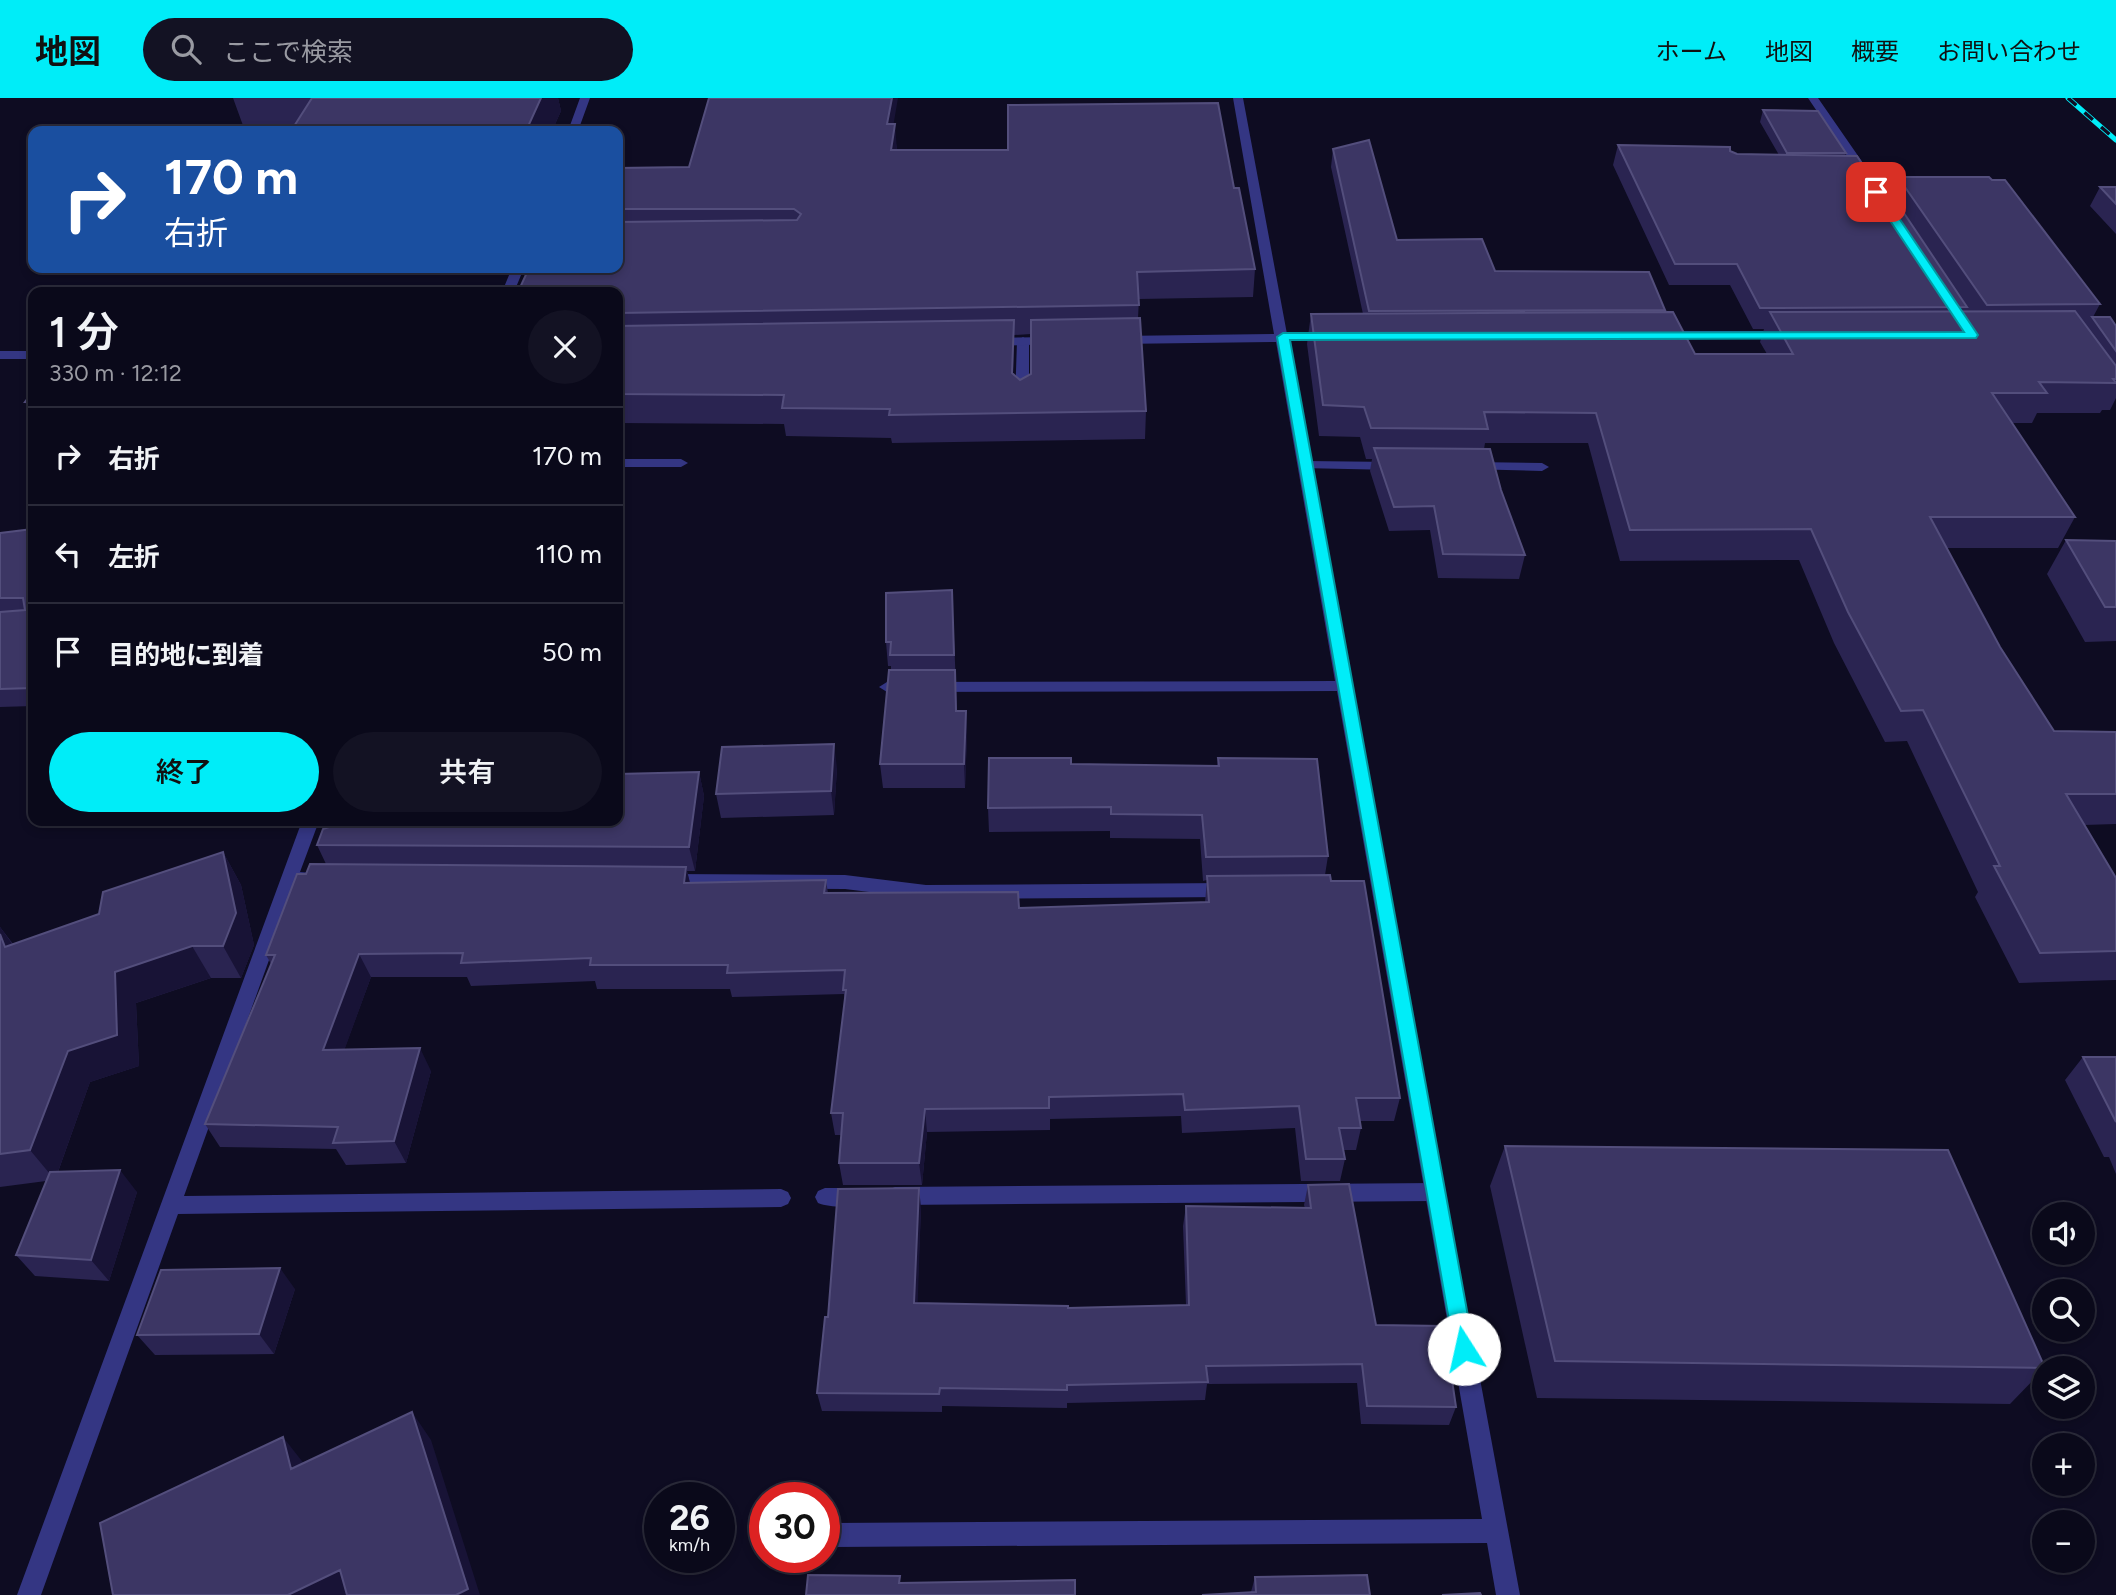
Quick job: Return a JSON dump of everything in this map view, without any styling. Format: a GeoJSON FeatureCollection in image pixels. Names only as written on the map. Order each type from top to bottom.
{"type":"FeatureCollection","features":[{"type":"Feature","properties":{"kind":"street"},"geometry":{"type":"LineString","coordinates":[[575,126],[585,98]]}},
{"type":"Feature","properties":{"kind":"street"},"geometry":{"type":"LineString","coordinates":[[1238,98],[1346,686],[1375,889],[1436,1192],[1508,1595]]}},
{"type":"Feature","properties":{"kind":"street"},"geometry":{"type":"LineString","coordinates":[[1813,98],[1860,175]]}},
{"type":"Feature","properties":{"kind":"street"},"geometry":{"type":"LineString","coordinates":[[1644,335],[1797,335]]}},
{"type":"Feature","properties":{"kind":"street"},"geometry":{"type":"LineString","coordinates":[[1105,340],[1353,337]]}},
{"type":"Feature","properties":{"kind":"street"},"geometry":{"type":"LineString","coordinates":[[1022,402],[1023,341]]}},
{"type":"Feature","properties":{"kind":"street"},"geometry":{"type":"LineString","coordinates":[[981,342],[1064,341]]}},
{"type":"Feature","properties":{"kind":"street"},"geometry":{"type":"LineString","coordinates":[[0,355],[28,355]]}},
{"type":"Feature","properties":{"kind":"street"},"geometry":{"type":"LineString","coordinates":[[623,463],[681,463]]}},
{"type":"Feature","properties":{"kind":"street"},"geometry":{"type":"LineString","coordinates":[[1306,465],[1404,466]]}},
{"type":"Feature","properties":{"kind":"street"},"geometry":{"type":"LineString","coordinates":[[1459,466],[1542,467]]}},
{"type":"Feature","properties":{"kind":"street"},"geometry":{"type":"LineString","coordinates":[[887,687],[1346,686]]}},
{"type":"Feature","properties":{"kind":"street"},"geometry":{"type":"LineString","coordinates":[[29,1595],[308,826]]}},
{"type":"Feature","properties":{"kind":"street"},"geometry":{"type":"LineString","coordinates":[[289,878],[344,879]]}},
{"type":"Feature","properties":{"kind":"street"},"geometry":{"type":"LineString","coordinates":[[650,881],[845,882],[926,892],[1244,890]]}},
{"type":"Feature","properties":{"kind":"street"},"geometry":{"type":"LineString","coordinates":[[825,1197],[1436,1192]]}},
{"type":"Feature","properties":{"kind":"street"},"geometry":{"type":"LineString","coordinates":[[170,1205],[781,1198]]}},
{"type":"Feature","properties":{"kind":"street"},"geometry":{"type":"LineString","coordinates":[[840,1535],[1497,1531]]}},
{"type":"Feature","properties":{"kind":"building"},"geometry":{"type":"Polygon","coordinates":[[[312,98],[541,98],[528,126],[294,126],[312,98]]]}},
{"type":"Feature","properties":{"kind":"building"},"geometry":{"type":"Polygon","coordinates":[[[709,98],[892,98],[887,124],[895,124],[891,150],[1008,150],[1008,105],[1218,103],[1234,188],[1239,188],[1255,269],[1137,272],[1139,305],[623,313],[623,287],[520,287],[527,273],[623,273],[623,222],[797,220],[801,214],[794,209],[623,209],[623,168],[689,167],[709,98]]]}},
{"type":"Feature","properties":{"kind":"building"},"geometry":{"type":"Polygon","coordinates":[[[1763,110],[1818,111],[1846,153],[1787,153],[1763,110]]]}},
{"type":"Feature","properties":{"kind":"building"},"geometry":{"type":"Polygon","coordinates":[[[1369,140],[1397,240],[1482,239],[1495,271],[1649,272],[1665,310],[1369,311],[1333,149],[1369,140]]]}},
{"type":"Feature","properties":{"kind":"building"},"geometry":{"type":"Polygon","coordinates":[[[1618,145],[1730,147],[1730,151],[1737,154],[1857,156],[1872,179],[1881,179],[1967,307],[1760,308],[1737,264],[1675,264],[1618,145]]]}},
{"type":"Feature","properties":{"kind":"building"},"geometry":{"type":"Polygon","coordinates":[[[1898,177],[1989,177],[1992,180],[2005,180],[2100,304],[1987,305],[1898,177]]]}},
{"type":"Feature","properties":{"kind":"building"},"geometry":{"type":"Polygon","coordinates":[[[2100,187],[2116,187],[2116,204],[2100,187]]]}},
{"type":"Feature","properties":{"kind":"building"},"geometry":{"type":"Polygon","coordinates":[[[2075,311],[2116,366],[2116,379],[2113,379],[2116,383],[2039,382],[2047,393],[1992,393],[2075,517],[1930,517],[2000,647],[2054,731],[2116,732],[2116,794],[2066,794],[2116,878],[2116,951],[2040,953],[1994,866],[2000,866],[1923,710],[1901,711],[1848,612],[1811,529],[1630,530],[1596,413],[1484,412],[1488,429],[1371,428],[1364,407],[1323,405],[1311,314],[1673,312],[1695,354],[1793,354],[1770,312],[2075,311]]]}},
{"type":"Feature","properties":{"kind":"building"},"geometry":{"type":"Polygon","coordinates":[[[2092,317],[2110,317],[2116,326],[2116,351],[2092,317]]]}},
{"type":"Feature","properties":{"kind":"building"},"geometry":{"type":"Polygon","coordinates":[[[1140,318],[1146,411],[889,415],[890,409],[782,408],[784,395],[623,394],[623,326],[1014,320],[1012,373],[1020,380],[1031,374],[1031,320],[1140,318]]]}},
{"type":"Feature","properties":{"kind":"building"},"geometry":{"type":"Polygon","coordinates":[[[1374,448],[1490,449],[1501,490],[1525,555],[1443,554],[1434,506],[1394,507],[1374,448]]]}},
{"type":"Feature","properties":{"kind":"building"},"geometry":{"type":"Polygon","coordinates":[[[28,530],[28,688],[0,689],[0,612],[25,610],[23,598],[0,598],[0,533],[28,530]]]}},
{"type":"Feature","properties":{"kind":"building"},"geometry":{"type":"Polygon","coordinates":[[[2066,540],[2116,541],[2116,607],[2105,607],[2066,540]]]}},
{"type":"Feature","properties":{"kind":"building"},"geometry":{"type":"Polygon","coordinates":[[[952,590],[954,655],[890,655],[891,642],[886,642],[886,593],[952,590]]]}},
{"type":"Feature","properties":{"kind":"building"},"geometry":{"type":"Polygon","coordinates":[[[889,670],[955,670],[956,711],[966,711],[964,764],[880,764],[889,670]]]}},
{"type":"Feature","properties":{"kind":"building"},"geometry":{"type":"Polygon","coordinates":[[[834,744],[831,791],[716,794],[722,747],[834,744]]]}},
{"type":"Feature","properties":{"kind":"building"},"geometry":{"type":"Polygon","coordinates":[[[989,758],[1071,758],[1071,764],[1219,766],[1218,758],[1317,759],[1328,856],[1206,857],[1202,815],[1111,814],[1111,807],[988,808],[989,758]]]}},
{"type":"Feature","properties":{"kind":"building"},"geometry":{"type":"Polygon","coordinates":[[[699,772],[689,847],[317,845],[323,829],[332,826],[623,826],[623,774],[699,772]]]}},
{"type":"Feature","properties":{"kind":"building"},"geometry":{"type":"Polygon","coordinates":[[[223,852],[236,913],[223,946],[192,946],[115,972],[117,1035],[68,1051],[30,1150],[0,1154],[0,934],[5,947],[99,914],[103,892],[223,852]]]}},
{"type":"Feature","properties":{"kind":"building"},"geometry":{"type":"Polygon","coordinates":[[[310,864],[686,867],[684,883],[826,880],[824,893],[1018,892],[1019,908],[1209,902],[1207,876],[1330,875],[1331,881],[1364,881],[1400,1098],[1356,1098],[1361,1128],[1339,1128],[1345,1159],[1306,1159],[1299,1106],[1185,1110],[1183,1094],[1049,1097],[1049,1108],[925,1109],[919,1163],[839,1163],[843,1113],[831,1113],[846,990],[843,990],[845,970],[727,973],[728,965],[590,965],[591,958],[461,963],[463,953],[359,954],[323,1050],[420,1048],[394,1141],[333,1143],[338,1127],[205,1124],[275,955],[266,955],[297,874],[306,874],[310,864]]]}},
{"type":"Feature","properties":{"kind":"building"},"geometry":{"type":"Polygon","coordinates":[[[2083,1057],[2116,1057],[2116,1122],[2083,1057]]]}},
{"type":"Feature","properties":{"kind":"building"},"geometry":{"type":"Polygon","coordinates":[[[1505,1146],[1948,1150],[2040,1356],[2032,1356],[2032,1368],[1555,1361],[1505,1146]]]}},
{"type":"Feature","properties":{"kind":"building"},"geometry":{"type":"Polygon","coordinates":[[[120,1170],[91,1260],[16,1255],[50,1172],[120,1170]]]}},
{"type":"Feature","properties":{"kind":"building"},"geometry":{"type":"Polygon","coordinates":[[[1349,1184],[1376,1325],[1444,1326],[1456,1407],[1367,1406],[1362,1364],[1206,1366],[1208,1382],[1067,1385],[1067,1390],[940,1388],[939,1394],[817,1393],[825,1317],[828,1317],[838,1189],[919,1188],[914,1303],[1068,1308],[1189,1305],[1186,1206],[1311,1208],[1308,1185],[1349,1184]]]}},
{"type":"Feature","properties":{"kind":"building"},"geometry":{"type":"Polygon","coordinates":[[[280,1268],[259,1334],[137,1335],[161,1270],[280,1268]]]}},
{"type":"Feature","properties":{"kind":"building"},"geometry":{"type":"Polygon","coordinates":[[[412,1412],[468,1589],[456,1595],[347,1595],[340,1570],[288,1595],[113,1595],[100,1523],[283,1437],[291,1469],[412,1412]]]}},
{"type":"Feature","properties":{"kind":"building"},"geometry":{"type":"Polygon","coordinates":[[[808,1575],[900,1576],[899,1583],[1075,1580],[1075,1595],[806,1595],[808,1575]]]}},
{"type":"Feature","properties":{"kind":"building"},"geometry":{"type":"Polygon","coordinates":[[[1367,1575],[1370,1595],[1202,1595],[1256,1592],[1255,1577],[1367,1575]]]}},
{"type":"Feature","properties":{"kind":"building"},"geometry":{"type":"Polygon","coordinates":[[[1480,1593],[1481,1595],[1442,1595],[1480,1593]]]}},
{"type":"Feature","properties":{"kind":"railway"},"geometry":{"type":"LineString","coordinates":[[2068,98],[2116,140]]}},
{"type":"Feature","properties":{"kind":"route"},"geometry":{"type":"LineString","coordinates":[[1464,1349],[1283,337],[1972,335],[1876,192]]}}]}
